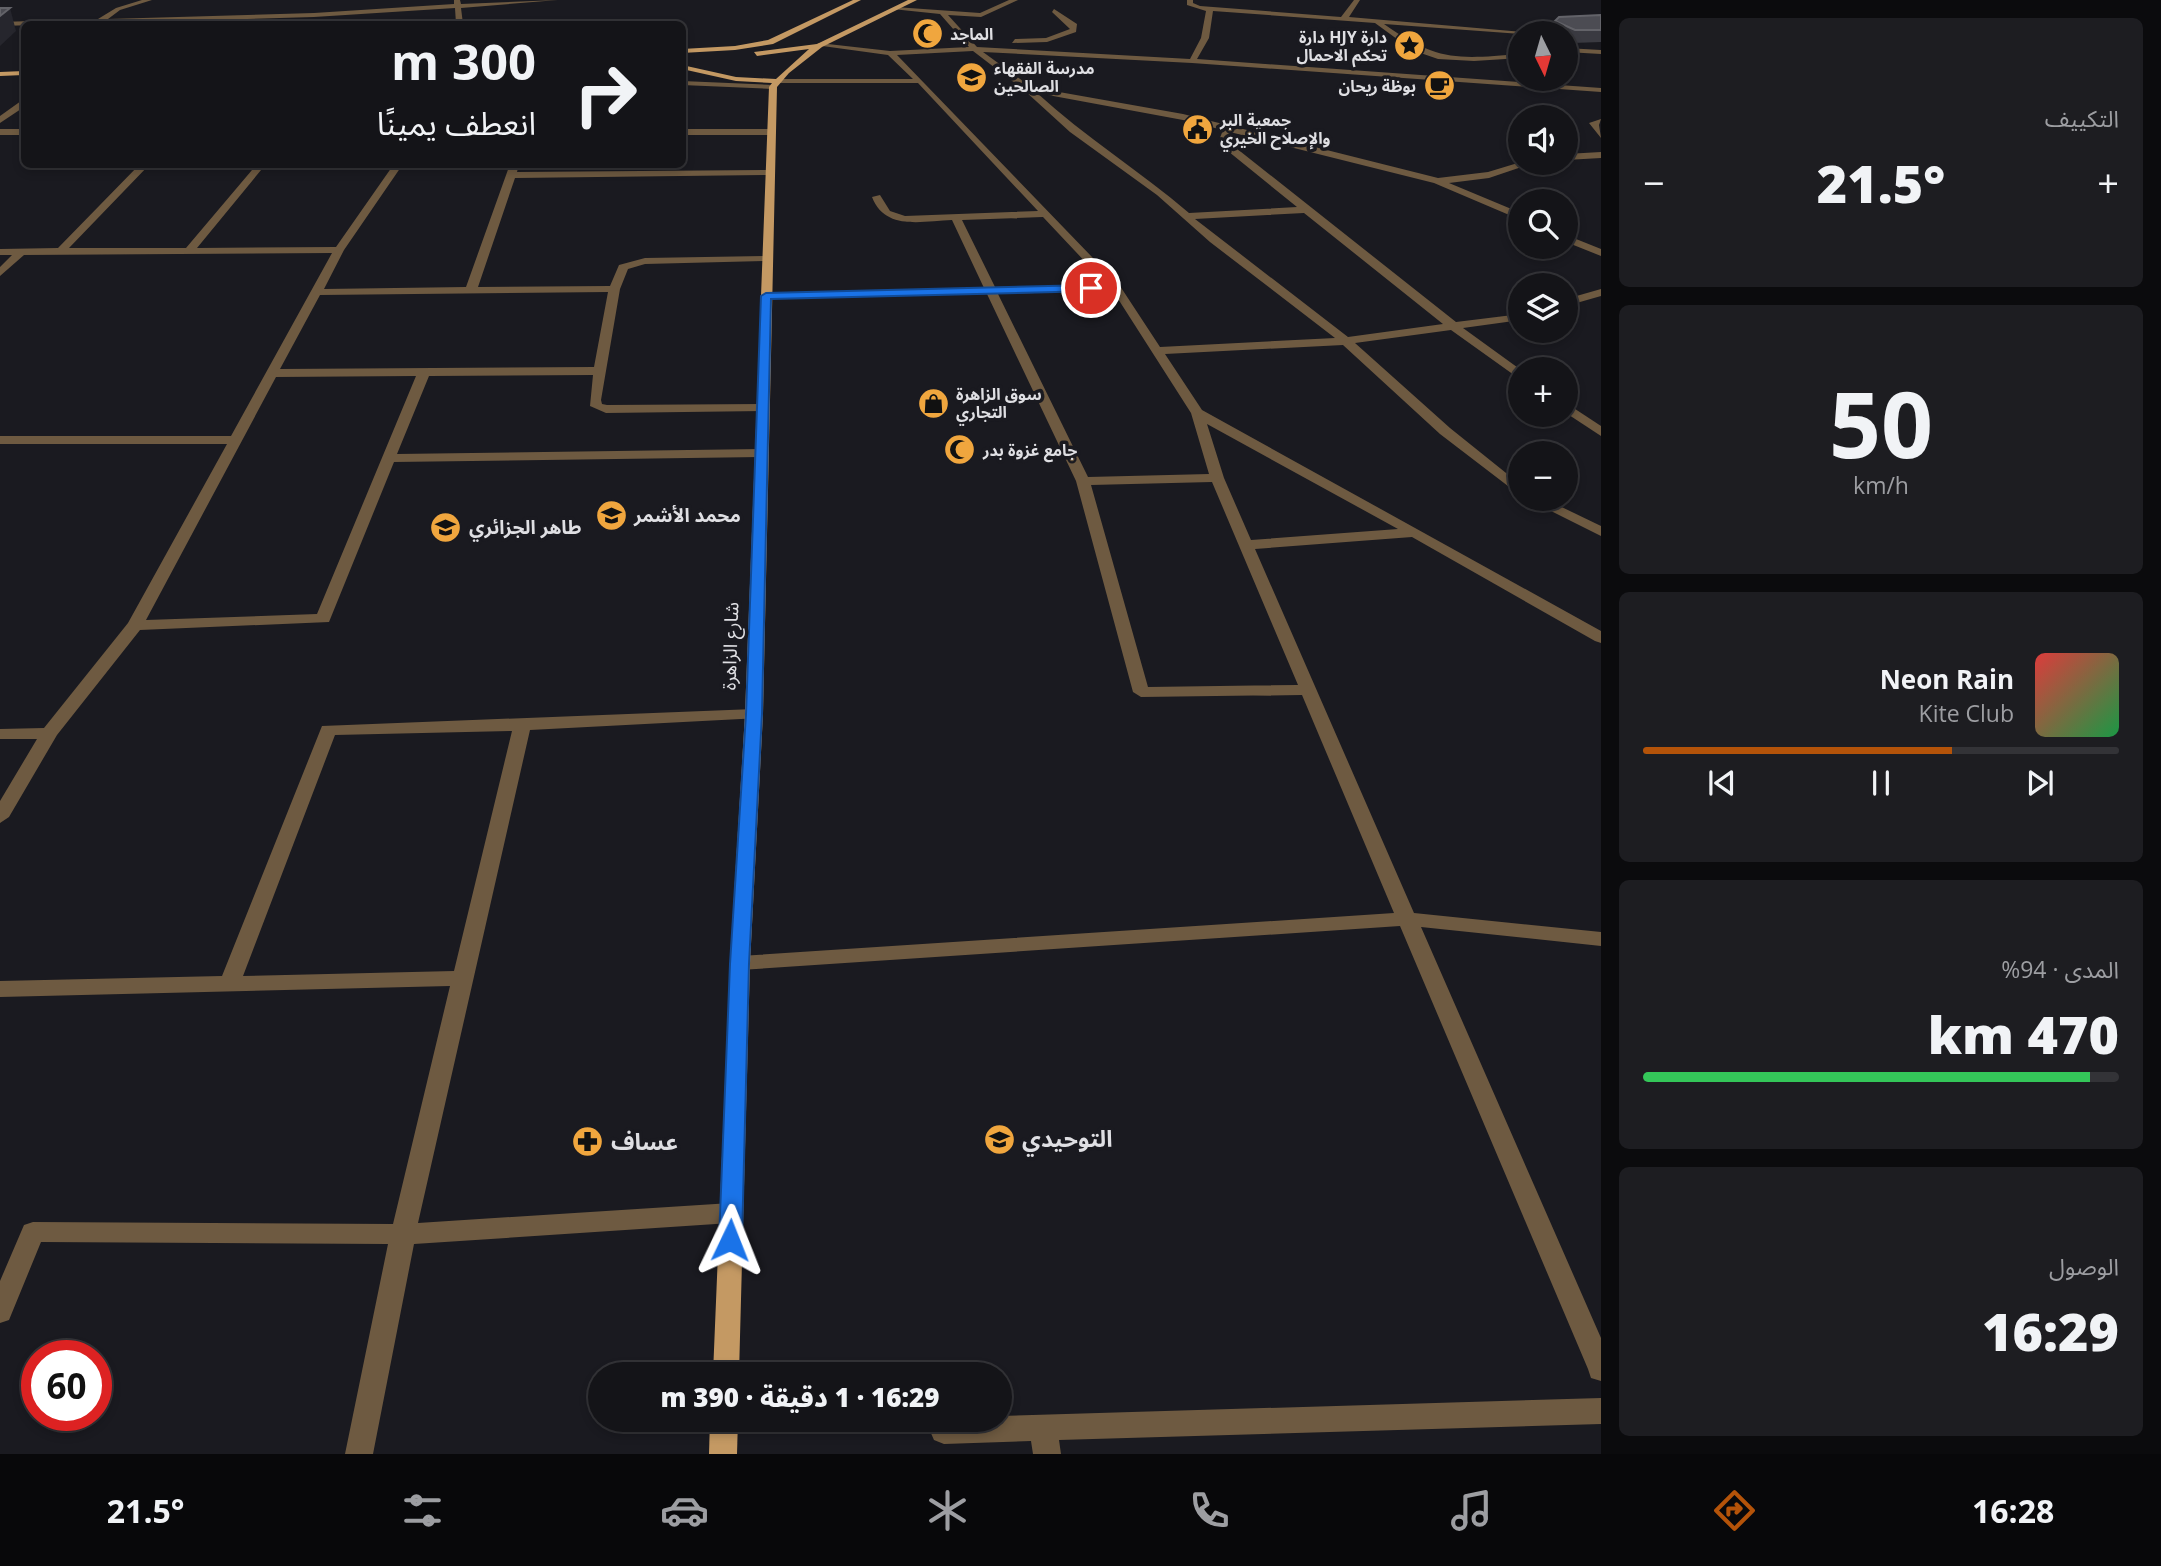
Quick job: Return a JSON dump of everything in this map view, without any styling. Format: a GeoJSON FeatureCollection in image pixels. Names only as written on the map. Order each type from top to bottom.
{"type":"FeatureCollection","features":[{"type":"Feature","properties":{"kind":"main road"},"geometry":{"type":"LineString","coordinates":[[686,51],[761,45],[858,0]]}},
{"type":"Feature","properties":{"kind":"main road"},"geometry":{"type":"LineString","coordinates":[[686,68],[748,80],[778,81],[819,45],[914,0]]}},
{"type":"Feature","properties":{"kind":"main road"},"geometry":{"type":"LineString","coordinates":[[686,59],[756,54],[819,45]]}},
{"type":"Feature","properties":{"kind":"main road"},"geometry":{"type":"LineString","coordinates":[[0,74],[21,73]]}},
{"type":"Feature","properties":{"kind":"main road"},"geometry":{"type":"LineString","coordinates":[[0,81],[21,80]]}},
{"type":"Feature","properties":{"kind":"main road","name":"شارع الزاهرة"},"geometry":{"type":"LineString","coordinates":[[726,1362],[740,964],[754,714],[770,132],[778,81]]}},
{"type":"Feature","properties":{"kind":"main road"},"geometry":{"type":"LineString","coordinates":[[723,1454],[724,1432]]}},
{"type":"Feature","properties":{"kind":"street"},"geometry":{"type":"LineString","coordinates":[[100,21],[118,9],[149,0]]}},
{"type":"Feature","properties":{"kind":"street"},"geometry":{"type":"LineString","coordinates":[[100,21],[314,15],[457,3],[555,0]]}},
{"type":"Feature","properties":{"kind":"street"},"geometry":{"type":"LineString","coordinates":[[895,9],[943,14],[989,13],[1015,0]]}},
{"type":"Feature","properties":{"kind":"street"},"geometry":{"type":"LineString","coordinates":[[1190,0],[1189,4],[1210,9],[1508,31]]}},
{"type":"Feature","properties":{"kind":"street"},"geometry":{"type":"LineString","coordinates":[[1344,18],[1356,5],[1357,0]]}},
{"type":"Feature","properties":{"kind":"street"},"geometry":{"type":"LineString","coordinates":[[457,3],[460,21]]}},
{"type":"Feature","properties":{"kind":"street"},"geometry":{"type":"LineString","coordinates":[[1192,61],[1205,38],[1210,9]]}},
{"type":"Feature","properties":{"kind":"street"},"geometry":{"type":"LineString","coordinates":[[819,45],[890,53],[1047,40],[1073,30],[1074,26],[1054,11]]}},
{"type":"Feature","properties":{"kind":"street"},"geometry":{"type":"LineString","coordinates":[[943,14],[973,46],[1028,89],[1073,130],[1346,341],[1445,431],[1508,482]]}},
{"type":"Feature","properties":{"kind":"street"},"geometry":{"type":"LineString","coordinates":[[1375,21],[1407,44],[1430,55],[1470,58],[1508,57]]}},
{"type":"Feature","properties":{"kind":"street"},"geometry":{"type":"LineString","coordinates":[[0,24],[21,23]]}},
{"type":"Feature","properties":{"kind":"street"},"geometry":{"type":"LineString","coordinates":[[973,46],[1601,90]]}},
{"type":"Feature","properties":{"kind":"street"},"geometry":{"type":"LineString","coordinates":[[1578,51],[1601,52]]}},
{"type":"Feature","properties":{"kind":"street"},"geometry":{"type":"LineString","coordinates":[[890,53],[1116,288],[1197,413],[1217,478],[1601,1369]]}},
{"type":"Feature","properties":{"kind":"street"},"geometry":{"type":"LineString","coordinates":[[1459,81],[1470,58]]}},
{"type":"Feature","properties":{"kind":"street"},"geometry":{"type":"LineString","coordinates":[[686,83],[919,81]]}},
{"type":"Feature","properties":{"kind":"street"},"geometry":{"type":"LineString","coordinates":[[1028,89],[1228,128],[1437,181],[1508,211]]}},
{"type":"Feature","properties":{"kind":"street"},"geometry":{"type":"LineString","coordinates":[[0,120],[21,105]]}},
{"type":"Feature","properties":{"kind":"street"},"geometry":{"type":"LineString","coordinates":[[1601,122],[1593,123],[1601,135]]}},
{"type":"Feature","properties":{"kind":"street"},"geometry":{"type":"LineString","coordinates":[[1228,128],[1221,141],[1262,178],[1306,210],[1451,327],[1508,367]]}},
{"type":"Feature","properties":{"kind":"street"},"geometry":{"type":"LineString","coordinates":[[0,132],[21,132]]}},
{"type":"Feature","properties":{"kind":"street"},"geometry":{"type":"LineString","coordinates":[[686,132],[770,132]]}},
{"type":"Feature","properties":{"kind":"street"},"geometry":{"type":"LineString","coordinates":[[1578,156],[1601,155]]}},
{"type":"Feature","properties":{"kind":"street"},"geometry":{"type":"LineString","coordinates":[[60,252],[142,168]]}},
{"type":"Feature","properties":{"kind":"street"},"geometry":{"type":"LineString","coordinates":[[189,251],[259,168]]}},
{"type":"Feature","properties":{"kind":"street"},"geometry":{"type":"LineString","coordinates":[[0,817],[49,733],[135,625],[340,250],[396,168]]}},
{"type":"Feature","properties":{"kind":"street"},"geometry":{"type":"LineString","coordinates":[[1437,181],[1489,175],[1508,169]]}},
{"type":"Feature","properties":{"kind":"street"},"geometry":{"type":"LineString","coordinates":[[471,290],[513,170],[769,172]]}},
{"type":"Feature","properties":{"kind":"street"},"geometry":{"type":"LineString","coordinates":[[877,197],[882,212],[889,216],[956,219],[1046,214]]}},
{"type":"Feature","properties":{"kind":"street"},"geometry":{"type":"LineString","coordinates":[[1187,216],[1306,210]]}},
{"type":"Feature","properties":{"kind":"street"},"geometry":{"type":"LineString","coordinates":[[956,219],[1083,481],[1141,692],[1309,690]]}},
{"type":"Feature","properties":{"kind":"street"},"geometry":{"type":"LineString","coordinates":[[1578,243],[1601,253]]}},
{"type":"Feature","properties":{"kind":"street"},"geometry":{"type":"LineString","coordinates":[[0,252],[340,250]]}},
{"type":"Feature","properties":{"kind":"street"},"geometry":{"type":"LineString","coordinates":[[0,273],[21,252]]}},
{"type":"Feature","properties":{"kind":"street"},"geometry":{"type":"LineString","coordinates":[[763,408],[606,409],[596,406],[614,289],[622,267],[634,263],[767,258]]}},
{"type":"Feature","properties":{"kind":"street"},"geometry":{"type":"LineString","coordinates":[[766,296],[1116,288]]}},
{"type":"Feature","properties":{"kind":"street"},"geometry":{"type":"LineString","coordinates":[[316,292],[614,289]]}},
{"type":"Feature","properties":{"kind":"street"},"geometry":{"type":"LineString","coordinates":[[1578,299],[1601,292]]}},
{"type":"Feature","properties":{"kind":"street"},"geometry":{"type":"LineString","coordinates":[[1157,351],[1346,341],[1508,319]]}},
{"type":"Feature","properties":{"kind":"street"},"geometry":{"type":"LineString","coordinates":[[271,373],[601,371]]}},
{"type":"Feature","properties":{"kind":"street"},"geometry":{"type":"LineString","coordinates":[[135,625],[323,619],[424,372]]}},
{"type":"Feature","properties":{"kind":"street"},"geometry":{"type":"LineString","coordinates":[[1197,413],[1415,532],[1601,638]]}},
{"type":"Feature","properties":{"kind":"street"},"geometry":{"type":"LineString","coordinates":[[1578,416],[1601,432]]}},
{"type":"Feature","properties":{"kind":"street"},"geometry":{"type":"LineString","coordinates":[[0,440],[234,440]]}},
{"type":"Feature","properties":{"kind":"street"},"geometry":{"type":"LineString","coordinates":[[389,458],[761,453]]}},
{"type":"Feature","properties":{"kind":"street"},"geometry":{"type":"LineString","coordinates":[[1083,481],[1217,478]]}},
{"type":"Feature","properties":{"kind":"street"},"geometry":{"type":"LineString","coordinates":[[1559,511],[1601,531]]}},
{"type":"Feature","properties":{"kind":"street"},"geometry":{"type":"LineString","coordinates":[[1247,545],[1415,532]]}},
{"type":"Feature","properties":{"kind":"street"},"geometry":{"type":"LineString","coordinates":[[1582,627],[1601,621]]}},
{"type":"Feature","properties":{"kind":"street"},"geometry":{"type":"LineString","coordinates":[[230,983],[328,730],[522,725],[754,714]]}},
{"type":"Feature","properties":{"kind":"street"},"geometry":{"type":"LineString","coordinates":[[359,1454],[403,1234],[522,725]]}},
{"type":"Feature","properties":{"kind":"street"},"geometry":{"type":"LineString","coordinates":[[0,734],[49,733]]}},
{"type":"Feature","properties":{"kind":"street"},"geometry":{"type":"LineString","coordinates":[[740,964],[1408,919],[1601,939]]}},
{"type":"Feature","properties":{"kind":"street"},"geometry":{"type":"LineString","coordinates":[[0,989],[463,978]]}},
{"type":"Feature","properties":{"kind":"street"},"geometry":{"type":"LineString","coordinates":[[0,1312],[33,1232],[403,1234],[731,1213]]}},
{"type":"Feature","properties":{"kind":"street"},"geometry":{"type":"LineString","coordinates":[[954,1432],[1045,1441],[1601,1411]]}},
{"type":"Feature","properties":{"kind":"building"},"geometry":{"type":"Polygon","coordinates":[[[0,8],[10,8],[0,16],[0,8]]]}},
{"type":"Feature","properties":{"kind":"building"},"geometry":{"type":"Polygon","coordinates":[[[1601,15],[1601,30],[1578,30],[1578,21],[1555,21],[1559,17],[1601,15]]]}},
{"type":"Feature","properties":{"kind":"place","name":"الماجد"},"geometry":{"type":"Point","coordinates":[927,34]}},
{"type":"Feature","properties":{"kind":"place","name":"دارة HJY دارة تحكم الاحمال"},"geometry":{"type":"Point","coordinates":[1410,46]}},
{"type":"Feature","properties":{"kind":"place","name":"مدرسة الفقهاء الصالحين"},"geometry":{"type":"Point","coordinates":[971,77]}},
{"type":"Feature","properties":{"kind":"place","name":"بوظة ريحان"},"geometry":{"type":"Point","coordinates":[1439,86]}},
{"type":"Feature","properties":{"kind":"place","name":"جمعية البر والإصلاح الخيري"},"geometry":{"type":"Point","coordinates":[1197,129]}},
{"type":"Feature","properties":{"kind":"place","name":"سوق الزاهرة التجاري"},"geometry":{"type":"Point","coordinates":[933,403]}},
{"type":"Feature","properties":{"kind":"place","name":"جامع غزوة بدر"},"geometry":{"type":"Point","coordinates":[960,450]}},
{"type":"Feature","properties":{"kind":"place","name":"محمد الأشمر"},"geometry":{"type":"Point","coordinates":[611,515]}},
{"type":"Feature","properties":{"kind":"place","name":"طاهر الجزائري"},"geometry":{"type":"Point","coordinates":[446,527]}},
{"type":"Feature","properties":{"kind":"place","name":"التوحيدي"},"geometry":{"type":"Point","coordinates":[999,1139]}},
{"type":"Feature","properties":{"kind":"place","name":"عساف"},"geometry":{"type":"Point","coordinates":[588,1142]}},
{"type":"Feature","properties":{"kind":"route"},"geometry":{"type":"LineString","coordinates":[[730,1240],[740,964],[754,714],[766,296],[1091,288]]}}]}
